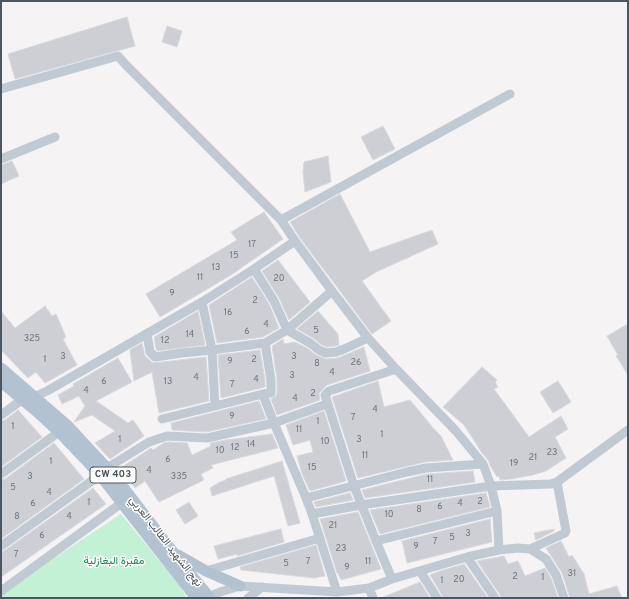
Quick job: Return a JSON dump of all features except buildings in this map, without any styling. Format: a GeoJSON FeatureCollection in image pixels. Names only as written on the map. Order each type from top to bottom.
{"type":"FeatureCollection","features":[{"type":"Feature","properties":{"kind":"main road","name":"نهج الشهيد الطالب العربي"},"geometry":{"type":"LineString","coordinates":[[1,368],[68,426],[103,471],[110,487],[126,500],[173,552],[208,597]]}},
{"type":"Feature","properties":{"kind":"main road","name":"نهج الشهيد الطالب العربي"},"geometry":{"type":"LineString","coordinates":[[1,382],[23,399],[103,471]]}},
{"type":"Feature","properties":{"kind":"main road","name":"نهج الشهيد الطالب العربي"},"geometry":{"type":"LineString","coordinates":[[126,500],[196,598]]}},
{"type":"Feature","properties":{"kind":"main road"},"geometry":{"type":"LineString","coordinates":[[173,552],[206,571],[240,586]]}},
{"type":"Feature","properties":{"kind":"street"},"geometry":{"type":"LineString","coordinates":[[1,90],[118,56],[281,220],[368,338],[456,431],[483,464],[497,511],[499,550]]}},
{"type":"Feature","properties":{"kind":"street"},"geometry":{"type":"LineString","coordinates":[[281,220],[510,94]]}},
{"type":"Feature","properties":{"kind":"street"},"geometry":{"type":"LineString","coordinates":[[1,159],[55,137]]}},
{"type":"Feature","properties":{"kind":"street"},"geometry":{"type":"LineString","coordinates":[[1,416],[23,399],[34,397],[67,380],[202,302],[295,241]]}},
{"type":"Feature","properties":{"kind":"street"},"geometry":{"type":"LineString","coordinates":[[254,269],[274,301],[287,330],[319,350],[326,353],[336,352],[368,338]]}},
{"type":"Feature","properties":{"kind":"street"},"geometry":{"type":"LineString","coordinates":[[147,334],[150,352],[155,357],[265,343],[287,330],[332,291]]}},
{"type":"Feature","properties":{"kind":"street"},"geometry":{"type":"LineString","coordinates":[[202,302],[212,350],[215,406]]}},
{"type":"Feature","properties":{"kind":"street"},"geometry":{"type":"LineString","coordinates":[[162,419],[271,393],[271,380],[265,343]]}},
{"type":"Feature","properties":{"kind":"street"},"geometry":{"type":"LineString","coordinates":[[392,579],[354,486],[325,394],[329,390],[396,369]]}},
{"type":"Feature","properties":{"kind":"street"},"geometry":{"type":"LineString","coordinates":[[263,395],[306,498],[337,592]]}},
{"type":"Feature","properties":{"kind":"street"},"geometry":{"type":"LineString","coordinates":[[1,546],[103,471],[148,442],[167,436],[207,438],[274,423],[327,404]]}},
{"type":"Feature","properties":{"kind":"street"},"geometry":{"type":"LineString","coordinates":[[312,514],[361,505],[490,486],[551,484],[557,482],[628,430]]}},
{"type":"Feature","properties":{"kind":"street"},"geometry":{"type":"LineString","coordinates":[[1,474],[60,432]]}},
{"type":"Feature","properties":{"kind":"street"},"geometry":{"type":"LineString","coordinates":[[306,498],[426,468],[483,464]]}},
{"type":"Feature","properties":{"kind":"street"},"geometry":{"type":"LineString","coordinates":[[530,549],[565,533],[566,531],[557,482]]}},
{"type":"Feature","properties":{"kind":"street"},"geometry":{"type":"LineString","coordinates":[[1,591],[126,500]]}},
{"type":"Feature","properties":{"kind":"street"},"geometry":{"type":"LineString","coordinates":[[376,541],[497,511]]}},
{"type":"Feature","properties":{"kind":"street"},"geometry":{"type":"LineString","coordinates":[[206,571],[320,538]]}},
{"type":"Feature","properties":{"kind":"street"},"geometry":{"type":"LineString","coordinates":[[208,597],[240,586],[337,592],[369,588],[392,579],[467,557],[499,550],[518,548],[530,549],[546,559],[556,575],[564,598]]}},
{"type":"Feature","properties":{"kind":"street"},"geometry":{"type":"LineString","coordinates":[[467,557],[495,598]]}},
{"type":"Feature","properties":{"kind":"street"},"geometry":{"type":"LineString","coordinates":[[420,571],[437,598]]}},
{"type":"Feature","properties":{"kind":"street"},"geometry":{"type":"LineString","coordinates":[[248,598],[262,587]]}},
{"type":"Feature","properties":{"kind":"street"},"geometry":{"type":"LineString","coordinates":[[369,588],[373,598]]}},
{"type":"Feature","properties":{"kind":"green space","name":"مقبرة البغازلية"},"geometry":{"type":"Polygon","coordinates":[[[121,514],[181,587],[186,598],[1,598],[1,593],[121,514]]]}}]}
